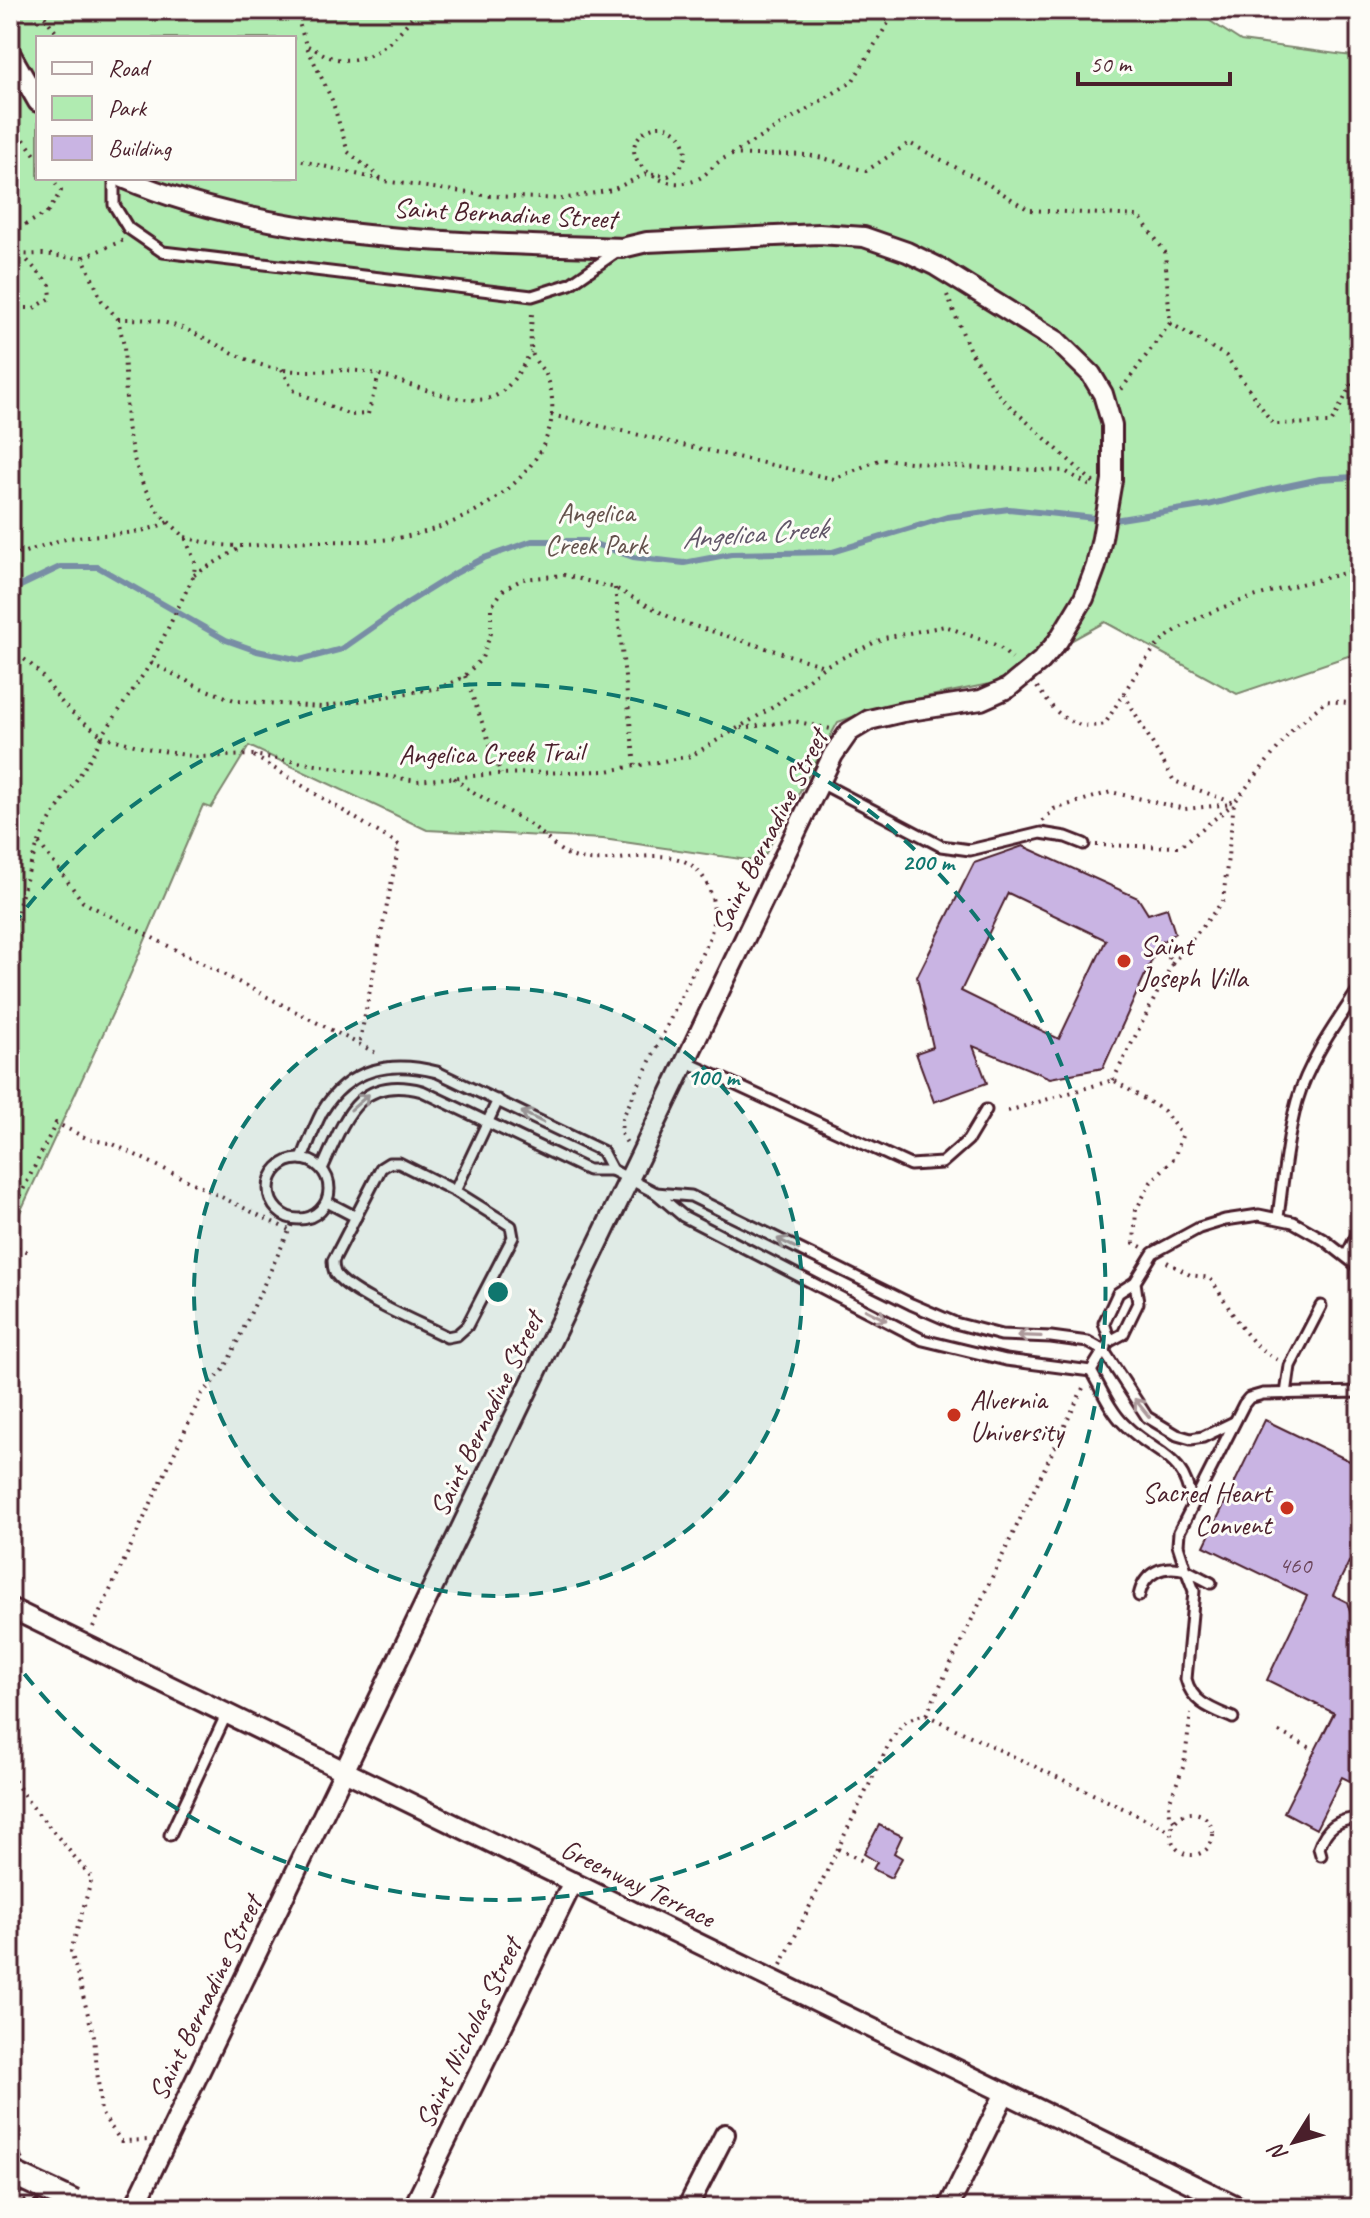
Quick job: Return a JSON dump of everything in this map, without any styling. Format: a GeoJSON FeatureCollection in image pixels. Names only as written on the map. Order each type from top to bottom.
{"type":"FeatureCollection","features":[{"type":"Feature","properties":{"kind":"street"},"geometry":{"type":"LineString","coordinates":[[10,53],[36,98]]}},
{"type":"Feature","properties":{"kind":"street","name":"Saint Bernadine Street"},"geometry":{"type":"LineString","coordinates":[[127,180],[152,191],[207,206],[280,222],[347,231],[622,248],[647,242],[819,234],[864,237],[936,266],[1064,347],[1091,374],[1108,408],[1112,439],[1112,480],[1096,566],[1079,608],[1058,641],[1027,674],[1008,688],[981,700],[869,720],[849,732],[819,782],[134,2208]]}},
{"type":"Feature","properties":{"kind":"street","name":"Greenway Terrace"},"geometry":{"type":"LineString","coordinates":[[10,1608],[1005,2093],[1207,2201],[1241,2208]]}},
{"type":"Feature","properties":{"kind":"street","name":"Saint Nicholas Street"},"geometry":{"type":"LineString","coordinates":[[413,2208],[573,1882]]}},
{"type":"Feature","properties":{"kind":"street"},"geometry":{"type":"LineString","coordinates":[[948,2208],[1005,2093]]}},
{"type":"Feature","properties":{"kind":"street"},"geometry":{"type":"LineString","coordinates":[[687,2208],[725,2134]]}},
{"type":"Feature","properties":{"kind":"street"},"geometry":{"type":"LineString","coordinates":[[10,2172],[74,2202]]}},
{"type":"Feature","properties":{"kind":"lane"},"geometry":{"type":"LineString","coordinates":[[114,180],[114,205],[128,228],[163,252],[532,296],[570,284],[622,248]]}},
{"type":"Feature","properties":{"kind":"lane"},"geometry":{"type":"LineString","coordinates":[[819,782],[941,846],[970,850],[1041,833],[1084,844]]}},
{"type":"Feature","properties":{"kind":"lane"},"geometry":{"type":"LineString","coordinates":[[1278,1217],[1298,1099],[1326,1040],[1360,987]]}},
{"type":"Feature","properties":{"kind":"lane"},"geometry":{"type":"LineString","coordinates":[[686,1062],[910,1165],[942,1163],[968,1140],[986,1110]]}},
{"type":"Feature","properties":{"kind":"lane"},"geometry":{"type":"LineString","coordinates":[[302,1159],[321,1113],[352,1080],[381,1069],[412,1066],[437,1072],[602,1151],[612,1170]]}},
{"type":"Feature","properties":{"kind":"lane"},"geometry":{"type":"LineString","coordinates":[[381,1069],[384,1088]]}},
{"type":"Feature","properties":{"kind":"lane"},"geometry":{"type":"LineString","coordinates":[[322,1169],[353,1106],[376,1090],[407,1087],[422,1091],[588,1170],[612,1170],[656,1193],[683,1216],[923,1340],[1006,1360],[1091,1371]]}},
{"type":"Feature","properties":{"kind":"lane"},"geometry":{"type":"LineString","coordinates":[[455,1191],[498,1100]]}},
{"type":"Feature","properties":{"kind":"lane"},"geometry":{"type":"LineString","coordinates":[[302,1159],[322,1169],[329,1182],[327,1202],[314,1216],[294,1220],[277,1210],[271,1202],[269,1184],[272,1175],[284,1163],[302,1159]]}},
{"type":"Feature","properties":{"kind":"lane"},"geometry":{"type":"LineString","coordinates":[[389,1163],[399,1163],[455,1191],[511,1226],[513,1237],[467,1326],[457,1335],[447,1337],[363,1295],[337,1276],[333,1261],[381,1168],[389,1163]]}},
{"type":"Feature","properties":{"kind":"lane"},"geometry":{"type":"LineString","coordinates":[[656,1193],[691,1196],[955,1323],[1001,1335],[1088,1342],[1104,1351],[1147,1417],[1177,1435],[1191,1439],[1203,1437],[1234,1422]]}},
{"type":"Feature","properties":{"kind":"lane"},"geometry":{"type":"LineString","coordinates":[[327,1202],[356,1217]]}},
{"type":"Feature","properties":{"kind":"lane"},"geometry":{"type":"LineString","coordinates":[[1110,1341],[1104,1323],[1118,1293],[1135,1282],[1153,1253],[1199,1228],[1225,1220],[1259,1215],[1293,1222],[1323,1239],[1360,1268]]}},
{"type":"Feature","properties":{"kind":"lane"},"geometry":{"type":"LineString","coordinates":[[1346,1256],[1360,1229]]}},
{"type":"Feature","properties":{"kind":"lane"},"geometry":{"type":"LineString","coordinates":[[1091,1371],[1110,1341],[1123,1334],[1138,1303],[1135,1282]]}},
{"type":"Feature","properties":{"kind":"lane"},"geometry":{"type":"LineString","coordinates":[[1286,1394],[1290,1366],[1321,1306]]}},
{"type":"Feature","properties":{"kind":"lane"},"geometry":{"type":"LineString","coordinates":[[1091,1371],[1122,1423],[1167,1455],[1183,1475],[1189,1487],[1192,1507]]}},
{"type":"Feature","properties":{"kind":"lane"},"geometry":{"type":"LineString","coordinates":[[1233,1718],[1198,1701],[1186,1679],[1194,1591],[1178,1540],[1234,1422],[1249,1398],[1263,1394],[1360,1392]]}},
{"type":"Feature","properties":{"kind":"lane"},"geometry":{"type":"LineString","coordinates":[[1167,1455],[1177,1435]]}},
{"type":"Feature","properties":{"kind":"lane"},"geometry":{"type":"LineString","coordinates":[[1139,1596],[1142,1585],[1151,1573],[1166,1568],[1186,1570],[1211,1583]]}},
{"type":"Feature","properties":{"kind":"lane"},"geometry":{"type":"LineString","coordinates":[[170,1835],[227,1713]]}},
{"type":"Feature","properties":{"kind":"lane"},"geometry":{"type":"LineString","coordinates":[[1321,1855],[1319,1848],[1329,1828],[1336,1822],[1360,1818]]}},
{"type":"Feature","properties":{"kind":"path"},"geometry":{"type":"LineString","coordinates":[[40,10],[59,36]]}},
{"type":"Feature","properties":{"kind":"path"},"geometry":{"type":"LineString","coordinates":[[295,10],[306,45],[332,100],[348,152],[384,181]]}},
{"type":"Feature","properties":{"kind":"path"},"geometry":{"type":"LineString","coordinates":[[306,45],[336,59],[371,57],[395,39],[418,10]]}},
{"type":"Feature","properties":{"kind":"path"},"geometry":{"type":"LineString","coordinates":[[296,159],[384,181],[490,196],[562,199],[612,190],[648,173],[668,176],[682,166],[685,147],[676,132],[659,126],[647,130],[639,139],[636,156],[641,167],[648,173],[671,183],[694,183],[731,155],[852,82],[896,10]]}},
{"type":"Feature","properties":{"kind":"path"},"geometry":{"type":"LineString","coordinates":[[10,120],[36,156]]}},
{"type":"Feature","properties":{"kind":"path"},"geometry":{"type":"LineString","coordinates":[[731,155],[809,155],[866,171],[909,143],[986,183],[1029,210],[1139,216],[1165,252],[1170,323],[1108,408]]}},
{"type":"Feature","properties":{"kind":"path"},"geometry":{"type":"LineString","coordinates":[[10,227],[20,228],[50,214],[61,191],[53,180]]}},
{"type":"Feature","properties":{"kind":"path"},"geometry":{"type":"LineString","coordinates":[[23,256],[83,257],[137,234]]}},
{"type":"Feature","properties":{"kind":"path"},"geometry":{"type":"LineString","coordinates":[[10,251],[23,256],[50,285],[51,298],[34,308],[10,308]]}},
{"type":"Feature","properties":{"kind":"path"},"geometry":{"type":"LineString","coordinates":[[10,949],[39,843],[70,787],[151,663],[194,575],[195,562],[185,537],[168,522],[143,485],[127,426],[124,346],[118,319],[102,301],[83,257]]}},
{"type":"Feature","properties":{"kind":"path"},"geometry":{"type":"LineString","coordinates":[[936,266],[970,351],[1001,398],[1108,496]]}},
{"type":"Feature","properties":{"kind":"path"},"geometry":{"type":"LineString","coordinates":[[185,537],[240,548],[309,541],[391,539],[425,533],[466,516],[509,490],[529,470],[551,425],[551,395],[546,375],[532,351],[532,296]]}},
{"type":"Feature","properties":{"kind":"path"},"geometry":{"type":"LineString","coordinates":[[118,319],[145,318],[170,323],[252,361],[282,369],[307,372],[349,369],[379,375],[429,393],[470,399],[495,396],[517,375],[532,351]]}},
{"type":"Feature","properties":{"kind":"path"},"geometry":{"type":"LineString","coordinates":[[1170,323],[1226,356],[1273,424],[1331,423],[1360,370]]}},
{"type":"Feature","properties":{"kind":"path"},"geometry":{"type":"LineString","coordinates":[[282,369],[293,390],[350,415],[368,414],[379,375]]}},
{"type":"Feature","properties":{"kind":"path"},"geometry":{"type":"LineString","coordinates":[[551,415],[834,479],[881,459],[959,467],[1065,471],[1108,496]]}},
{"type":"Feature","properties":{"kind":"path"},"geometry":{"type":"LineString","coordinates":[[10,556],[49,542],[138,533],[168,522]]}},
{"type":"Feature","properties":{"kind":"path"},"geometry":{"type":"LineString","coordinates":[[194,575],[240,548]]}},
{"type":"Feature","properties":{"kind":"path","name":"Angelica Creek Trail"},"geometry":{"type":"LineString","coordinates":[[102,736],[145,748],[197,757],[253,755],[417,781],[501,774],[607,771],[691,756],[773,707],[825,666],[884,638],[945,626],[998,646],[1027,674],[1053,708],[1069,721],[1087,728],[1105,724],[1159,644],[1186,625],[1241,601],[1360,569]]}},
{"type":"Feature","properties":{"kind":"path"},"geometry":{"type":"LineString","coordinates":[[151,663],[201,688],[237,701],[321,707],[439,688],[465,676],[482,658],[491,633],[491,607],[504,589],[523,579],[564,575],[615,588],[675,620],[825,666]]}},
{"type":"Feature","properties":{"kind":"path"},"geometry":{"type":"LineString","coordinates":[[615,588],[635,766]]}},
{"type":"Feature","properties":{"kind":"path"},"geometry":{"type":"LineString","coordinates":[[10,652],[23,657],[49,683],[65,706],[102,736]]}},
{"type":"Feature","properties":{"kind":"path"},"geometry":{"type":"LineString","coordinates":[[465,676],[501,774]]}},
{"type":"Feature","properties":{"kind":"path"},"geometry":{"type":"LineString","coordinates":[[1124,694],[1174,781],[1234,803]]}},
{"type":"Feature","properties":{"kind":"path"},"geometry":{"type":"LineString","coordinates":[[1084,844],[1179,847],[1234,803],[1293,729],[1326,701],[1360,704]]}},
{"type":"Feature","properties":{"kind":"path"},"geometry":{"type":"LineString","coordinates":[[739,729],[794,721],[849,732]]}},
{"type":"Feature","properties":{"kind":"path"},"geometry":{"type":"LineString","coordinates":[[253,755],[399,845],[359,1045]]}},
{"type":"Feature","properties":{"kind":"path"},"geometry":{"type":"LineString","coordinates":[[454,778],[477,796],[533,827],[571,857],[598,860],[650,856],[673,858],[703,876],[716,915],[710,937],[622,1119],[621,1134],[627,1143],[644,1150]]}},
{"type":"Feature","properties":{"kind":"path"},"geometry":{"type":"LineString","coordinates":[[1030,836],[1054,809],[1111,792],[1185,809],[1234,803]]}},
{"type":"Feature","properties":{"kind":"path"},"geometry":{"type":"LineString","coordinates":[[1008,1111],[1113,1080],[1172,964],[1223,901],[1234,803]]}},
{"type":"Feature","properties":{"kind":"path"},"geometry":{"type":"LineString","coordinates":[[39,843],[83,902],[401,1066]]}},
{"type":"Feature","properties":{"kind":"path"},"geometry":{"type":"LineString","coordinates":[[1163,945],[1172,964]]}},
{"type":"Feature","properties":{"kind":"path"},"geometry":{"type":"LineString","coordinates":[[1113,1080],[1164,1111],[1182,1136],[1174,1158],[1151,1182],[1136,1210],[1134,1243],[1190,1275],[1210,1278],[1242,1330],[1260,1351],[1290,1366]]}},
{"type":"Feature","properties":{"kind":"path"},"geometry":{"type":"LineString","coordinates":[[10,1235],[21,1194],[56,1123],[88,1139],[113,1144],[289,1230]]}},
{"type":"Feature","properties":{"kind":"path"},"geometry":{"type":"LineString","coordinates":[[85,1644],[202,1394],[225,1368],[294,1220]]}},
{"type":"Feature","properties":{"kind":"path"},"geometry":{"type":"LineString","coordinates":[[10,1244],[28,1252]]}},
{"type":"Feature","properties":{"kind":"path"},"geometry":{"type":"LineString","coordinates":[[926,1715],[1091,1371]]}},
{"type":"Feature","properties":{"kind":"path"},"geometry":{"type":"LineString","coordinates":[[1174,1821],[1186,1814],[1200,1814],[1213,1830],[1211,1844],[1201,1854],[1187,1855],[1171,1842],[1174,1821],[1169,1803],[1184,1765],[1190,1715],[1198,1701]]}},
{"type":"Feature","properties":{"kind":"path"},"geometry":{"type":"LineString","coordinates":[[773,1980],[891,1740],[903,1723],[915,1715],[926,1715],[1171,1831]]}},
{"type":"Feature","properties":{"kind":"path"},"geometry":{"type":"LineString","coordinates":[[1279,1732],[1315,1750]]}},
{"type":"Feature","properties":{"kind":"path"},"geometry":{"type":"LineString","coordinates":[[10,1774],[27,1800],[92,1878],[71,1951],[94,2037],[101,2113],[121,2141],[167,2140]]}},
{"type":"Feature","properties":{"kind":"path"},"geometry":{"type":"LineString","coordinates":[[838,1848],[865,1862]]}},
{"type":"Feature","properties":{"kind":"green space","name":"Angelica Creek Park"},"geometry":{"type":"Polygon","coordinates":[[[10,10],[1193,10],[1241,41],[1360,57],[1360,652],[1237,694],[1105,622],[994,683],[887,705],[838,722],[761,862],[603,839],[427,830],[249,746],[211,808],[203,805],[128,980],[10,1234],[10,10]]]}},
{"type":"Feature","properties":{"kind":"building","name":"Saint Joseph Villa"},"geometry":{"type":"Polygon","coordinates":[[[1023,846],[1138,898],[1148,914],[1167,908],[1175,933],[1159,944],[1103,1068],[1050,1078],[973,1046],[987,1083],[934,1102],[916,1053],[933,1047],[917,977],[974,863],[1023,846]],[[1008,893],[961,991],[1059,1039],[1106,940],[1008,893]]]}},
{"type":"Feature","properties":{"kind":"building"},"geometry":{"type":"Polygon","coordinates":[[[1265,1420],[1360,1466],[1360,1568],[1349,1562],[1333,1595],[1347,1602],[1353,1621],[1360,1619],[1360,1740],[1352,1755],[1360,1759],[1360,1786],[1342,1777],[1316,1829],[1284,1812],[1334,1713],[1267,1680],[1307,1596],[1204,1546],[1265,1420]]]}},
{"type":"Feature","properties":{"kind":"building"},"geometry":{"type":"Polygon","coordinates":[[[879,1825],[902,1836],[894,1853],[902,1858],[891,1878],[873,1869],[877,1862],[864,1854],[879,1825]]]}},
{"type":"Feature","properties":{"kind":"waterway","name":"Angelica Creek"},"geometry":{"type":"LineString","coordinates":[[10,591],[60,567],[98,567],[226,640],[257,651],[300,660],[342,649],[454,574],[484,558],[532,541],[586,541],[633,557],[684,563],[731,554],[832,552],[947,517],[1009,509],[1114,520],[1208,505],[1320,479],[1354,477],[1360,473]]}},
{"type":"Feature","properties":{"kind":"railway"},"geometry":{"type":"LineString","coordinates":[[10,2132],[39,2208]]}},
{"type":"Feature","properties":{"kind":"railway"},"geometry":{"type":"LineString","coordinates":[[10,2166],[26,2208]]}},
{"type":"Feature","properties":{"kind":"place","name":"Saint Joseph Villa"},"geometry":{"type":"Point","coordinates":[1124,961]}},
{"type":"Feature","properties":{"kind":"place","name":"Alvernia University"},"geometry":{"type":"Point","coordinates":[954,1415]}},
{"type":"Feature","properties":{"kind":"place","name":"Sacred Heart Convent"},"geometry":{"type":"Point","coordinates":[1287,1508]}}]}
